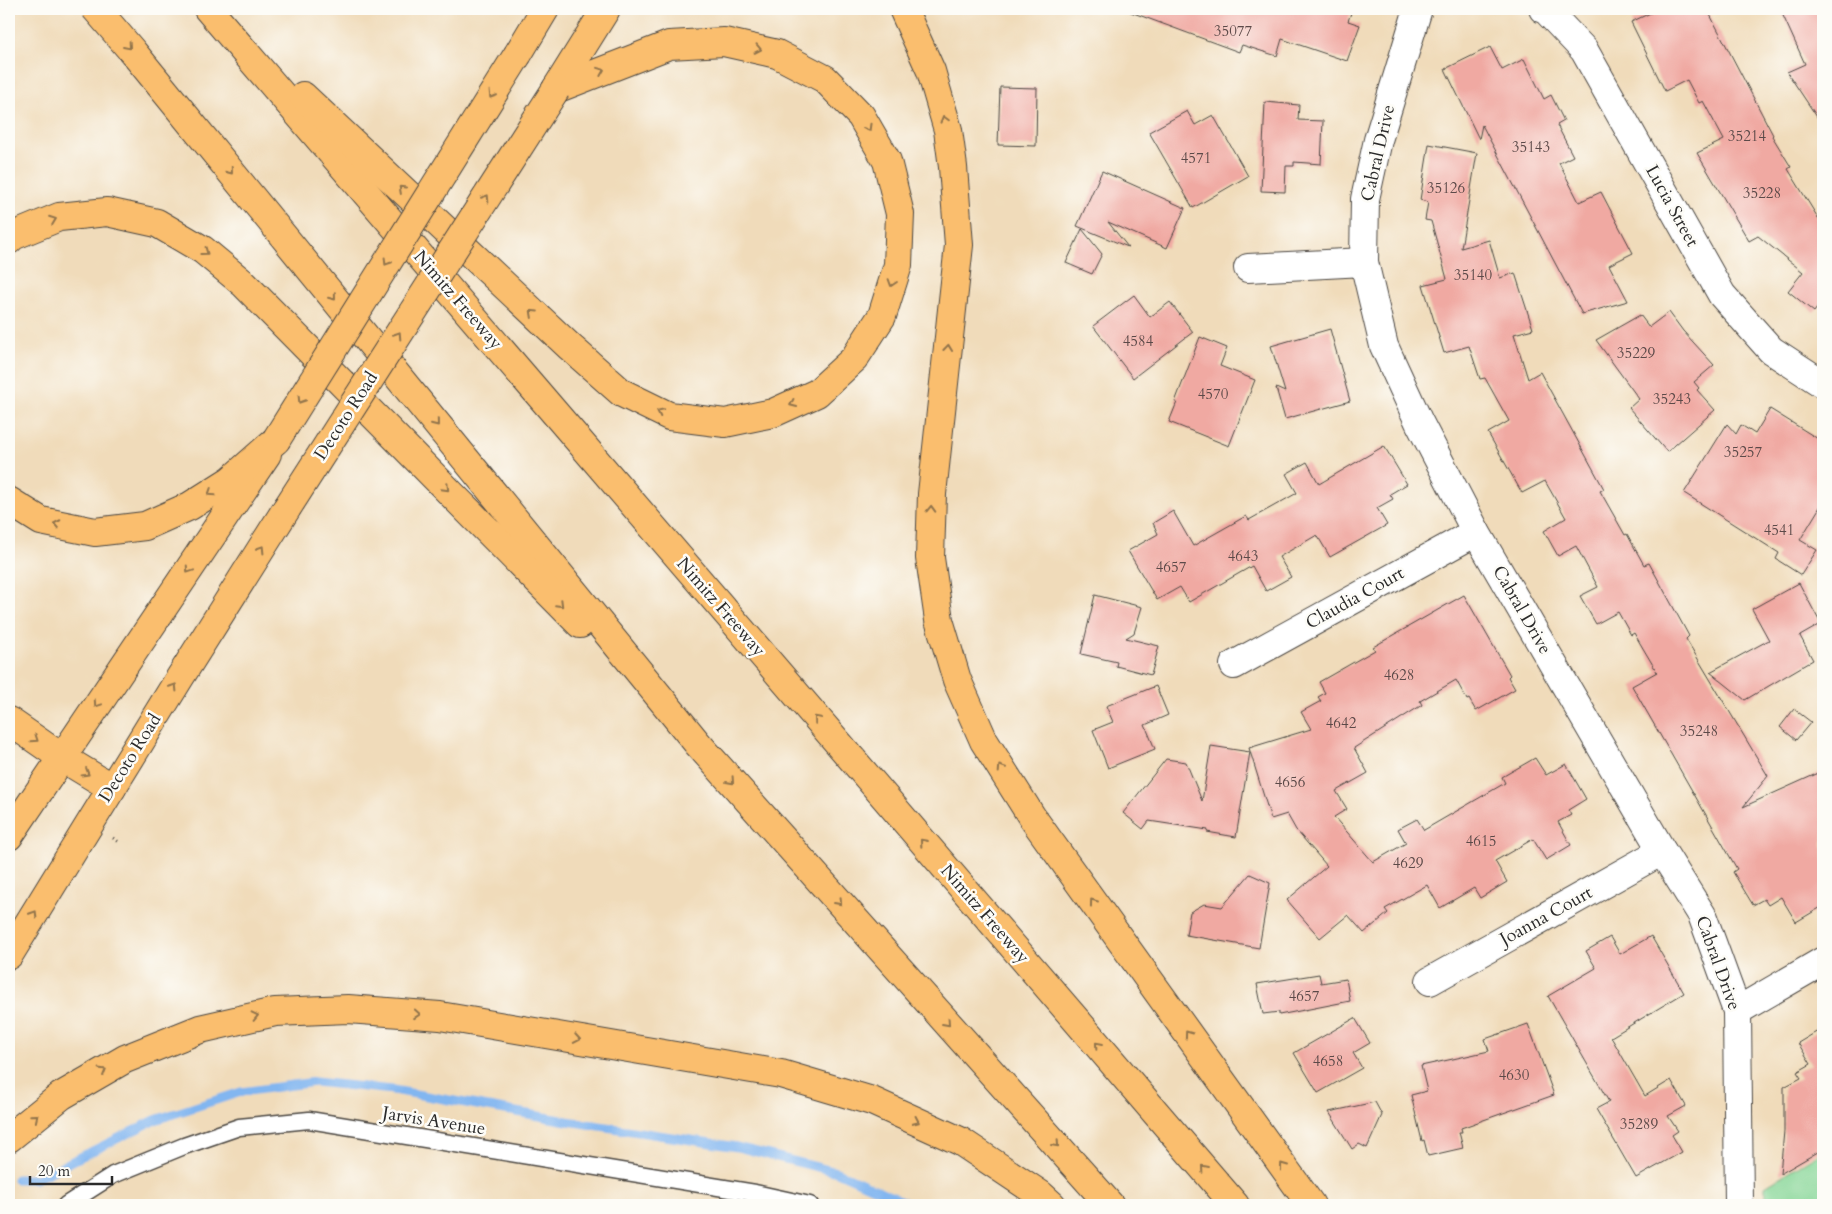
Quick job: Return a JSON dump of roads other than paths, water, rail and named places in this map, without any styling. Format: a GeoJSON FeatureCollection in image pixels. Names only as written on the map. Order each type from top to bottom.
{"type":"FeatureCollection","features":[{"type":"Feature","properties":{"kind":"highway"},"geometry":{"type":"LineString","coordinates":[[96,9],[698,744],[1110,1205]]}},
{"type":"Feature","properties":{"kind":"highway"},"geometry":{"type":"LineString","coordinates":[[209,9],[570,347],[622,392],[669,416],[725,423],[773,413],[817,394],[854,359],[882,316],[898,265],[900,214],[887,161],[861,116],[825,79],[777,54],[724,42],[669,45],[556,90]]}},
{"type":"Feature","properties":{"kind":"highway","name":"Nimitz Freeway"},"geometry":{"type":"LineString","coordinates":[[209,9],[1235,1205]]}},
{"type":"Feature","properties":{"kind":"highway"},"geometry":{"type":"LineString","coordinates":[[9,836],[276,440],[545,9]]}},
{"type":"Feature","properties":{"kind":"highway","name":"Decoto Road"},"geometry":{"type":"LineString","coordinates":[[9,955],[287,508],[556,90],[606,9]]}},
{"type":"Feature","properties":{"kind":"highway"},"geometry":{"type":"LineString","coordinates":[[903,9],[931,72],[948,130],[953,167],[959,245],[932,494],[930,558],[939,620],[958,680],[984,741],[1032,817],[1311,1205]]}},
{"type":"Feature","properties":{"kind":"highway"},"geometry":{"type":"LineString","coordinates":[[9,240],[13,236],[59,217],[107,212],[157,223],[203,250],[244,284],[698,744]]}},
{"type":"Feature","properties":{"kind":"highway"},"geometry":{"type":"LineString","coordinates":[[9,501],[41,521],[95,532],[145,526],[190,506],[223,485],[276,440]]}},
{"type":"Feature","properties":{"kind":"highway"},"geometry":{"type":"LineString","coordinates":[[9,722],[112,788]]}},
{"type":"Feature","properties":{"kind":"highway"},"geometry":{"type":"LineString","coordinates":[[9,1138],[61,1096],[125,1059],[200,1029],[275,1012],[348,1009],[440,1016],[781,1074],[872,1101],[960,1141],[1041,1195],[1052,1205]]}},
{"type":"Feature","properties":{"kind":"street","name":"Cabral Drive"},"geometry":{"type":"LineString","coordinates":[[1418,9],[1376,148],[1365,199],[1364,262],[1384,346],[1419,422],[1476,532],[1662,851],[1702,915],[1737,1011],[1735,1203]]}},
{"type":"Feature","properties":{"kind":"street","name":"Lucia Street"},"geometry":{"type":"LineString","coordinates":[[1543,9],[1584,50],[1722,295],[1771,350],[1823,384]]}},
{"type":"Feature","properties":{"kind":"street"},"geometry":{"type":"LineString","coordinates":[[1248,268],[1364,262]]}},
{"type":"Feature","properties":{"kind":"street","name":"Claudia Court"},"geometry":{"type":"LineString","coordinates":[[1234,665],[1476,532]]}},
{"type":"Feature","properties":{"kind":"street","name":"Joanna Court"},"geometry":{"type":"LineString","coordinates":[[1430,981],[1662,851]]}},
{"type":"Feature","properties":{"kind":"street"},"geometry":{"type":"LineString","coordinates":[[1737,1011],[1823,961]]}},
{"type":"Feature","properties":{"kind":"lane","name":"Jarvis Avenue"},"geometry":{"type":"LineString","coordinates":[[66,1205],[113,1175],[184,1146],[239,1127],[309,1120],[755,1193],[810,1205]]}},
{"type":"Feature","properties":{"kind":"waterway"},"geometry":{"type":"LineString","coordinates":[[17,1179],[36,1179],[155,1120],[241,1092],[315,1082],[393,1090],[567,1121],[737,1147],[837,1172],[911,1205]]}}]}
